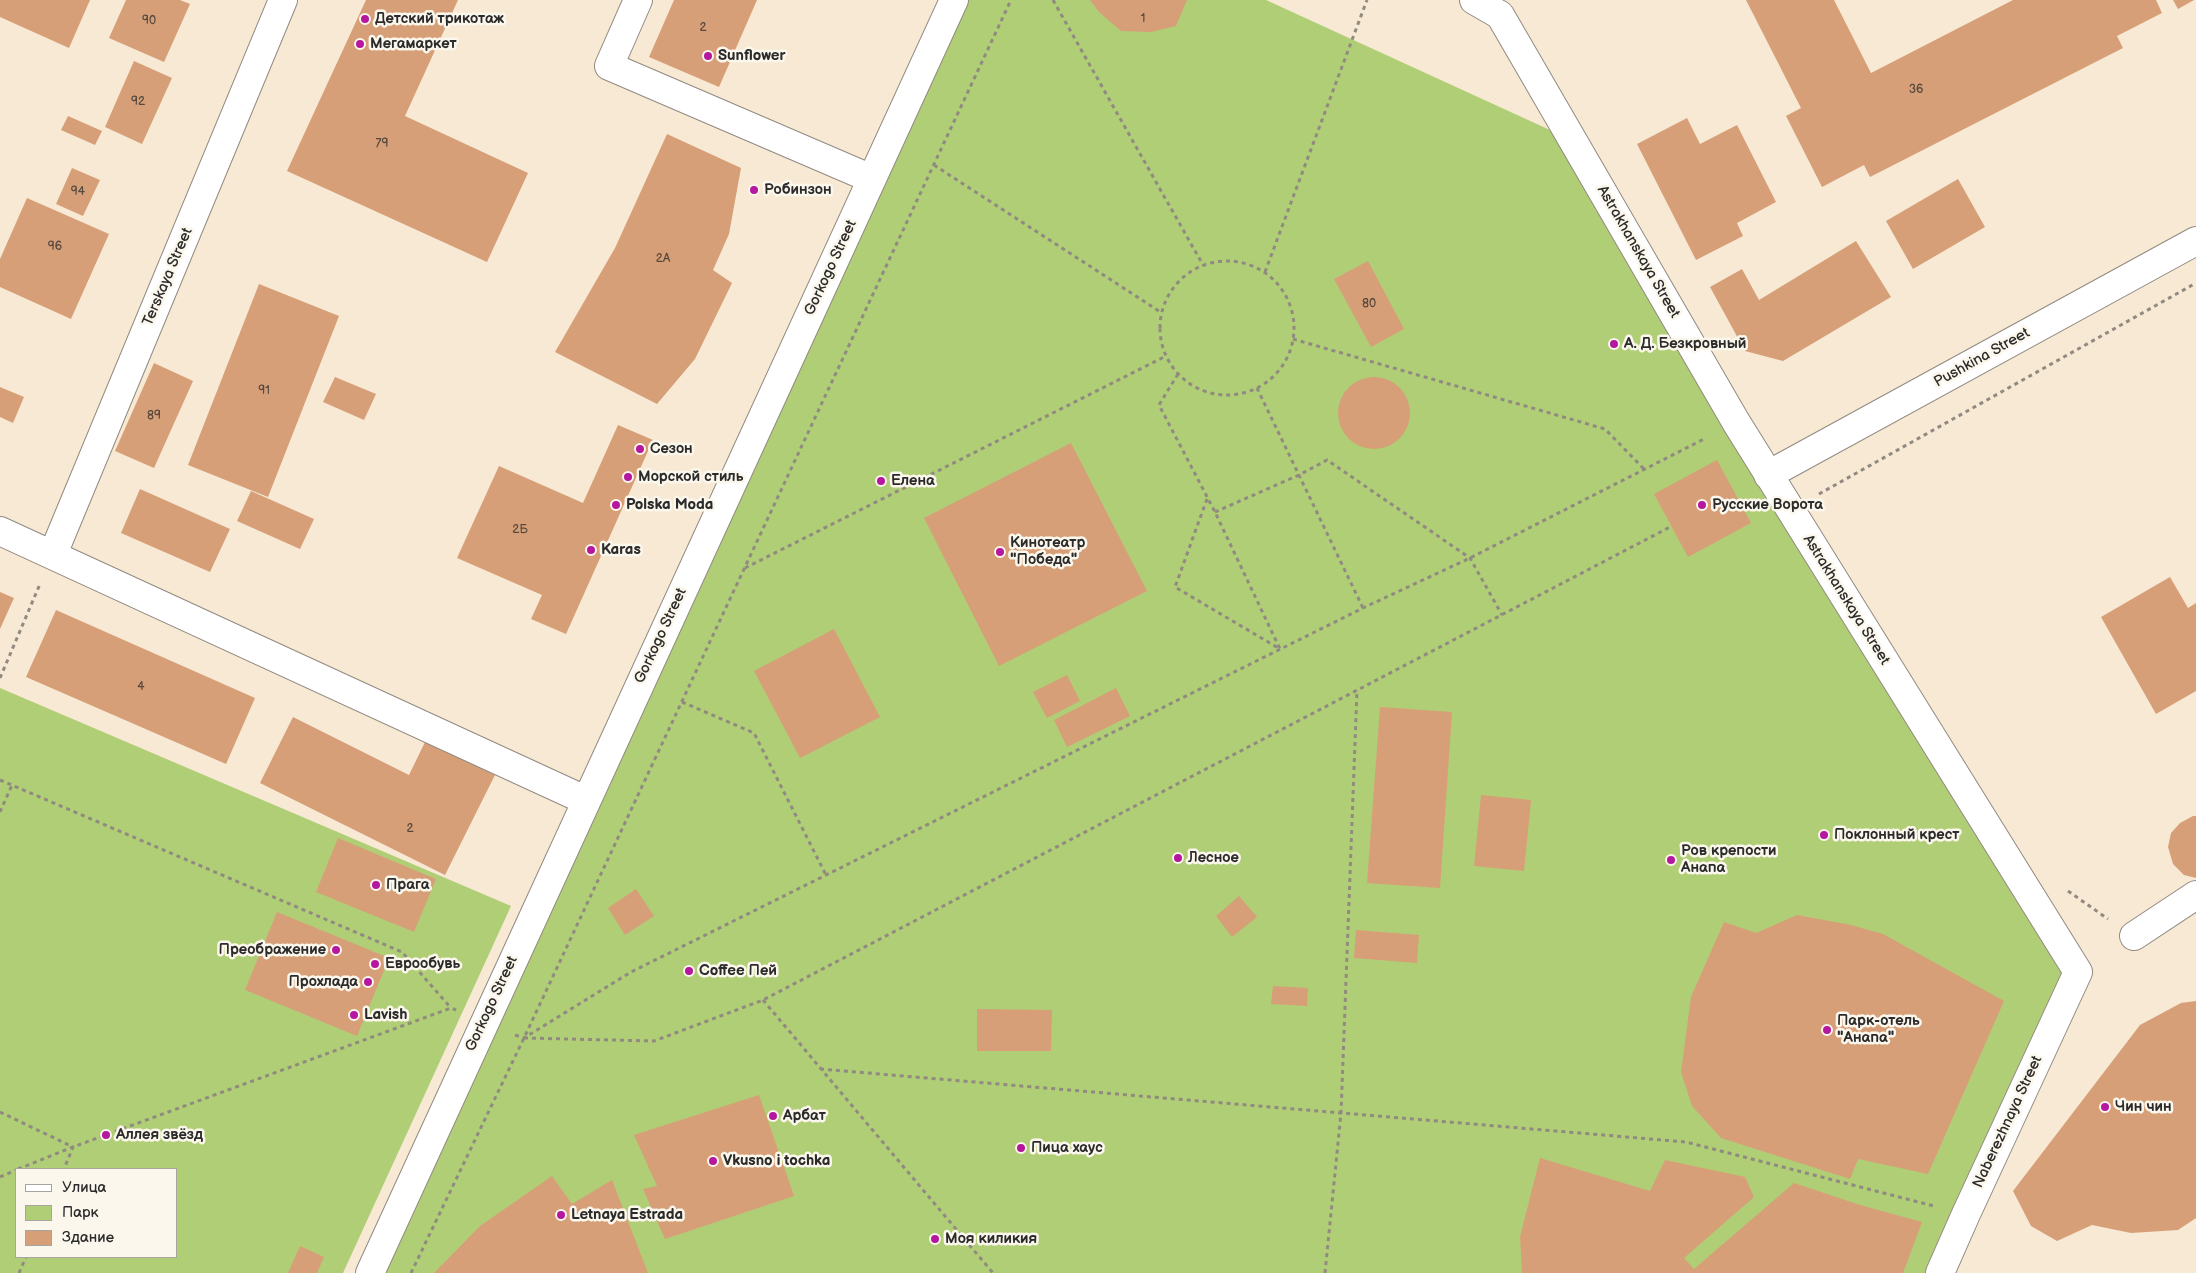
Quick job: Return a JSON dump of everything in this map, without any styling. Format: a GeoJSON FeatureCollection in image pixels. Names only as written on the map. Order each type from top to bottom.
{"type":"FeatureCollection","features":[{"type":"Feature","properties":{"kind":"street","name":"Terskaya Street"},"geometry":{"type":"LineString","coordinates":[[53,554],[283,0]]}},
{"type":"Feature","properties":{"kind":"street"},"geometry":{"type":"LineString","coordinates":[[638,0],[609,66],[872,179]]}},
{"type":"Feature","properties":{"kind":"street","name":"Gorkogo Street"},"geometry":{"type":"LineString","coordinates":[[370,1273],[585,800],[954,0]]}},
{"type":"Feature","properties":{"kind":"street","name":"Astrakhanskaya Street"},"geometry":{"type":"LineString","coordinates":[[1474,0],[1500,15],[1768,475],[2078,972]]}},
{"type":"Feature","properties":{"kind":"street","name":"Pushkina Street"},"geometry":{"type":"LineString","coordinates":[[1768,475],[2196,241]]}},
{"type":"Feature","properties":{"kind":"street"},"geometry":{"type":"LineString","coordinates":[[0,531],[585,800]]}},
{"type":"Feature","properties":{"kind":"street"},"geometry":{"type":"LineString","coordinates":[[2134,936],[2196,895]]}},
{"type":"Feature","properties":{"kind":"street","name":"Naberezhnaya Street"},"geometry":{"type":"LineString","coordinates":[[1940,1273],[2078,972]]}},
{"type":"Feature","properties":{"kind":"path"},"geometry":{"type":"LineString","coordinates":[[411,1273],[524,1038],[1011,0]]}},
{"type":"Feature","properties":{"kind":"path"},"geometry":{"type":"LineString","coordinates":[[1053,0],[1203,265]]}},
{"type":"Feature","properties":{"kind":"path"},"geometry":{"type":"LineString","coordinates":[[1265,272],[1367,0]]}},
{"type":"Feature","properties":{"kind":"path"},"geometry":{"type":"LineString","coordinates":[[934,165],[1162,313]]}},
{"type":"Feature","properties":{"kind":"path"},"geometry":{"type":"LineString","coordinates":[[1229,260],[1254,265],[1275,279],[1290,300],[1295,326],[1291,351],[1278,373],[1257,388],[1236,395],[1215,394],[1195,387],[1178,374],[1166,356],[1160,335],[1162,313],[1170,293],[1184,276],[1203,265],[1229,260]]}},
{"type":"Feature","properties":{"kind":"path"},"geometry":{"type":"LineString","coordinates":[[1823,503],[1818,495],[2196,283]]}},
{"type":"Feature","properties":{"kind":"path"},"geometry":{"type":"LineString","coordinates":[[1293,339],[1606,429],[1644,469]]}},
{"type":"Feature","properties":{"kind":"path"},"geometry":{"type":"LineString","coordinates":[[744,569],[902,491],[1166,356]]}},
{"type":"Feature","properties":{"kind":"path"},"geometry":{"type":"LineString","coordinates":[[1178,374],[1159,405],[1208,498],[1280,649]]}},
{"type":"Feature","properties":{"kind":"path"},"geometry":{"type":"LineString","coordinates":[[1257,388],[1363,608]]}},
{"type":"Feature","properties":{"kind":"path"},"geometry":{"type":"LineString","coordinates":[[524,1038],[631,972],[1363,608],[1470,558],[1736,422]]}},
{"type":"Feature","properties":{"kind":"path"},"geometry":{"type":"LineString","coordinates":[[1214,512],[1299,475],[1328,460],[1470,558],[1502,615]]}},
{"type":"Feature","properties":{"kind":"path"},"geometry":{"type":"LineString","coordinates":[[1208,498],[1175,587],[1280,649]]}},
{"type":"Feature","properties":{"kind":"path"},"geometry":{"type":"LineString","coordinates":[[0,780],[402,952],[451,1008],[483,1023],[524,1038],[654,1042],[763,1000],[1672,526]]}},
{"type":"Feature","properties":{"kind":"path"},"geometry":{"type":"LineString","coordinates":[[0,678],[53,554]]}},
{"type":"Feature","properties":{"kind":"path"},"geometry":{"type":"LineString","coordinates":[[1325,1273],[1341,1113],[1357,690]]}},
{"type":"Feature","properties":{"kind":"path"},"geometry":{"type":"LineString","coordinates":[[682,702],[754,733],[826,875]]}},
{"type":"Feature","properties":{"kind":"path"},"geometry":{"type":"LineString","coordinates":[[0,812],[12,785]]}},
{"type":"Feature","properties":{"kind":"path"},"geometry":{"type":"LineString","coordinates":[[2062,887],[2134,936]]}},
{"type":"Feature","properties":{"kind":"path"},"geometry":{"type":"LineString","coordinates":[[763,1000],[993,1273]]}},
{"type":"Feature","properties":{"kind":"path"},"geometry":{"type":"LineString","coordinates":[[22,1168],[73,1147],[451,1008]]}},
{"type":"Feature","properties":{"kind":"path"},"geometry":{"type":"LineString","coordinates":[[820,1069],[1686,1142],[1966,1214]]}},
{"type":"Feature","properties":{"kind":"path"},"geometry":{"type":"LineString","coordinates":[[0,1112],[73,1147]]}},
{"type":"Feature","properties":{"kind":"path"},"geometry":{"type":"LineString","coordinates":[[64,1168],[73,1147]]}},
{"type":"Feature","properties":{"kind":"path"},"geometry":{"type":"LineString","coordinates":[[0,1177],[15,1171]]}},
{"type":"Feature","properties":{"kind":"path"},"geometry":{"type":"LineString","coordinates":[[20,1273],[26,1258]]}},
{"type":"Feature","properties":{"kind":"green space"},"geometry":{"type":"Polygon","coordinates":[[[954,0],[1266,0],[1574,141],[2078,972],[1940,1273],[370,1273],[954,0]]]}},
{"type":"Feature","properties":{"kind":"green space"},"geometry":{"type":"Polygon","coordinates":[[[0,688],[511,906],[343,1273],[0,1273],[0,688]]]}},
{"type":"Feature","properties":{"kind":"building"},"geometry":{"type":"Polygon","coordinates":[[[0,0],[90,0],[69,48],[0,17],[0,0]]]}},
{"type":"Feature","properties":{"kind":"building"},"geometry":{"type":"Polygon","coordinates":[[[126,0],[180,0],[190,4],[164,62],[109,38],[126,0]]]}},
{"type":"Feature","properties":{"kind":"building"},"geometry":{"type":"Polygon","coordinates":[[[366,0],[458,0],[405,116],[528,173],[487,262],[287,171],[366,0]]]}},
{"type":"Feature","properties":{"kind":"building"},"geometry":{"type":"Polygon","coordinates":[[[674,0],[757,0],[719,87],[649,57],[674,0]]]}},
{"type":"Feature","properties":{"kind":"building"},"geometry":{"type":"Polygon","coordinates":[[[1090,0],[1187,0],[1176,26],[1151,32],[1121,31],[1099,12],[1090,0]]]}},
{"type":"Feature","properties":{"kind":"building"},"geometry":{"type":"Polygon","coordinates":[[[1746,0],[1834,0],[1871,73],[2013,0],[2156,0],[2162,13],[2117,36],[2123,48],[1870,177],[1864,165],[1822,187],[1786,116],[1801,108],[1746,0]]]}},
{"type":"Feature","properties":{"kind":"building"},"geometry":{"type":"Polygon","coordinates":[[[2173,0],[2194,0],[2178,9],[2173,0]]]}},
{"type":"Feature","properties":{"kind":"building"},"geometry":{"type":"Polygon","coordinates":[[[134,61],[172,78],[142,144],[105,127],[134,61]]]}},
{"type":"Feature","properties":{"kind":"building"},"geometry":{"type":"Polygon","coordinates":[[[68,116],[102,131],[95,145],[61,130],[68,116]]]}},
{"type":"Feature","properties":{"kind":"building"},"geometry":{"type":"Polygon","coordinates":[[[1687,118],[1700,144],[1737,125],[1776,202],[1737,223],[1743,236],[1696,260],[1637,144],[1687,118]]]}},
{"type":"Feature","properties":{"kind":"building"},"geometry":{"type":"Polygon","coordinates":[[[667,134],[741,168],[729,234],[713,270],[732,283],[695,359],[657,404],[555,352],[615,248],[667,134]]]}},
{"type":"Feature","properties":{"kind":"building"},"geometry":{"type":"Polygon","coordinates":[[[72,168],[100,180],[83,216],[56,204],[72,168]]]}},
{"type":"Feature","properties":{"kind":"building"},"geometry":{"type":"Polygon","coordinates":[[[1958,179],[1985,227],[1913,269],[1886,221],[1958,179]]]}},
{"type":"Feature","properties":{"kind":"building"},"geometry":{"type":"Polygon","coordinates":[[[27,198],[109,234],[71,319],[0,287],[0,259],[27,198]]]}},
{"type":"Feature","properties":{"kind":"building"},"geometry":{"type":"Polygon","coordinates":[[[1856,241],[1891,297],[1783,361],[1745,351],[1710,287],[1742,269],[1759,300],[1856,241]]]}},
{"type":"Feature","properties":{"kind":"building"},"geometry":{"type":"Polygon","coordinates":[[[1368,261],[1404,329],[1371,347],[1334,279],[1368,261]]]}},
{"type":"Feature","properties":{"kind":"building"},"geometry":{"type":"Polygon","coordinates":[[[259,284],[339,316],[268,497],[188,465],[259,284]]]}},
{"type":"Feature","properties":{"kind":"building"},"geometry":{"type":"Polygon","coordinates":[[[154,363],[193,381],[154,468],[115,451],[154,363]]]}},
{"type":"Feature","properties":{"kind":"building"},"geometry":{"type":"Polygon","coordinates":[[[335,377],[376,394],[364,420],[323,402],[335,377]]]}},
{"type":"Feature","properties":{"kind":"building"},"geometry":{"type":"Polygon","coordinates":[[[1374,377],[1394,383],[1404,393],[1410,413],[1404,433],[1394,443],[1374,449],[1354,443],[1344,433],[1338,413],[1344,393],[1354,383],[1374,377]]]}},
{"type":"Feature","properties":{"kind":"building"},"geometry":{"type":"Polygon","coordinates":[[[0,387],[24,397],[13,423],[0,417],[0,387]]]}},
{"type":"Feature","properties":{"kind":"building"},"geometry":{"type":"Polygon","coordinates":[[[618,425],[653,440],[566,634],[531,619],[542,595],[457,558],[499,466],[583,503],[618,425]]]}},
{"type":"Feature","properties":{"kind":"building"},"geometry":{"type":"Polygon","coordinates":[[[1071,443],[1147,591],[999,666],[924,518],[1071,443]]]}},
{"type":"Feature","properties":{"kind":"building"},"geometry":{"type":"Polygon","coordinates":[[[1717,460],[1751,523],[1688,557],[1654,494],[1717,460]]]}},
{"type":"Feature","properties":{"kind":"building"},"geometry":{"type":"Polygon","coordinates":[[[140,489],[230,529],[210,572],[121,533],[140,489]]]}},
{"type":"Feature","properties":{"kind":"building"},"geometry":{"type":"Polygon","coordinates":[[[251,491],[314,519],[300,549],[237,521],[251,491]]]}},
{"type":"Feature","properties":{"kind":"building"},"geometry":{"type":"Polygon","coordinates":[[[2170,577],[2188,608],[2196,603],[2196,691],[2156,714],[2101,617],[2170,577]]]}},
{"type":"Feature","properties":{"kind":"building"},"geometry":{"type":"Polygon","coordinates":[[[0,592],[14,598],[0,629],[0,592]]]}},
{"type":"Feature","properties":{"kind":"building"},"geometry":{"type":"Polygon","coordinates":[[[56,610],[255,698],[226,764],[26,677],[56,610]]]}},
{"type":"Feature","properties":{"kind":"building"},"geometry":{"type":"Polygon","coordinates":[[[834,629],[880,717],[800,758],[754,671],[834,629]]]}},
{"type":"Feature","properties":{"kind":"building"},"geometry":{"type":"Polygon","coordinates":[[[1067,675],[1080,701],[1047,718],[1033,692],[1067,675]]]}},
{"type":"Feature","properties":{"kind":"building"},"geometry":{"type":"Polygon","coordinates":[[[1116,688],[1130,716],[1067,747],[1054,720],[1116,688]]]}},
{"type":"Feature","properties":{"kind":"building"},"geometry":{"type":"Polygon","coordinates":[[[1380,707],[1452,712],[1440,888],[1367,883],[1380,707]]]}},
{"type":"Feature","properties":{"kind":"building"},"geometry":{"type":"Polygon","coordinates":[[[293,717],[409,775],[426,740],[495,775],[445,875],[260,783],[293,717]]]}},
{"type":"Feature","properties":{"kind":"building"},"geometry":{"type":"Polygon","coordinates":[[[1481,795],[1531,800],[1524,871],[1474,866],[1481,795]]]}},
{"type":"Feature","properties":{"kind":"building"},"geometry":{"type":"Polygon","coordinates":[[[2196,816],[2196,878],[2184,875],[2173,864],[2168,847],[2171,833],[2180,823],[2196,816]]]}},
{"type":"Feature","properties":{"kind":"building","name":"Прага"},"geometry":{"type":"Polygon","coordinates":[[[338,838],[436,879],[414,932],[316,892],[338,838]]]}},
{"type":"Feature","properties":{"kind":"building"},"geometry":{"type":"Polygon","coordinates":[[[636,889],[654,916],[625,935],[608,908],[636,889]]]}},
{"type":"Feature","properties":{"kind":"building"},"geometry":{"type":"Polygon","coordinates":[[[1239,896],[1257,917],[1232,937],[1216,916],[1239,896]]]}},
{"type":"Feature","properties":{"kind":"building"},"geometry":{"type":"Polygon","coordinates":[[[277,912],[389,958],[357,1036],[245,990],[277,912]]]}},
{"type":"Feature","properties":{"kind":"building"},"geometry":{"type":"Polygon","coordinates":[[[1797,915],[1851,925],[1883,934],[2004,1001],[1928,1174],[1858,1159],[1850,1179],[1721,1138],[1692,1106],[1681,1072],[1691,997],[1724,922],[1756,933],[1797,915]]]}},
{"type":"Feature","properties":{"kind":"building"},"geometry":{"type":"Polygon","coordinates":[[[1356,930],[1419,935],[1417,963],[1354,958],[1356,930]]]}},
{"type":"Feature","properties":{"kind":"building"},"geometry":{"type":"Polygon","coordinates":[[[1273,986],[1308,988],[1307,1006],[1271,1004],[1273,986]]]}},
{"type":"Feature","properties":{"kind":"building"},"geometry":{"type":"Polygon","coordinates":[[[2196,1001],[2196,1218],[2178,1230],[2131,1233],[2092,1225],[2057,1241],[2031,1226],[2013,1191],[2140,1025],[2181,1003],[2196,1001]]]}},
{"type":"Feature","properties":{"kind":"building"},"geometry":{"type":"Polygon","coordinates":[[[977,1009],[1052,1010],[1051,1051],[977,1051],[977,1009]]]}},
{"type":"Feature","properties":{"kind":"building","name":"Vkusno i tochka"},"geometry":{"type":"Polygon","coordinates":[[[759,1095],[794,1196],[665,1239],[643,1189],[657,1186],[634,1135],[759,1095]]]}},
{"type":"Feature","properties":{"kind":"building"},"geometry":{"type":"Polygon","coordinates":[[[1540,1158],[1650,1191],[1665,1160],[1745,1177],[1754,1197],[1684,1258],[1694,1269],[1794,1183],[1860,1205],[1922,1222],[1903,1273],[1522,1273],[1520,1237],[1540,1158]]]}},
{"type":"Feature","properties":{"kind":"building","name":"Letnaya Estrada"},"geometry":{"type":"Polygon","coordinates":[[[552,1176],[572,1204],[612,1180],[648,1273],[434,1273],[480,1226],[552,1176]]]}},
{"type":"Feature","properties":{"kind":"building"},"geometry":{"type":"Polygon","coordinates":[[[300,1246],[324,1257],[317,1273],[288,1273],[300,1246]]]}},
{"type":"Feature","properties":{"kind":"place","name":"Детский трикотаж"},"geometry":{"type":"Point","coordinates":[365,19]}},
{"type":"Feature","properties":{"kind":"place","name":"Мегамаркет"},"geometry":{"type":"Point","coordinates":[360,44]}},
{"type":"Feature","properties":{"kind":"place","name":"Sunflower"},"geometry":{"type":"Point","coordinates":[708,56]}},
{"type":"Feature","properties":{"kind":"place","name":"Робинзон"},"geometry":{"type":"Point","coordinates":[754,190]}},
{"type":"Feature","properties":{"kind":"place","name":"А. Д. Безкровный"},"geometry":{"type":"Point","coordinates":[1614,344]}},
{"type":"Feature","properties":{"kind":"place","name":"Сезон"},"geometry":{"type":"Point","coordinates":[640,449]}},
{"type":"Feature","properties":{"kind":"place","name":"Морской стиль"},"geometry":{"type":"Point","coordinates":[628,477]}},
{"type":"Feature","properties":{"kind":"place","name":"Елена"},"geometry":{"type":"Point","coordinates":[881,481]}},
{"type":"Feature","properties":{"kind":"place","name":"Polska Moda"},"geometry":{"type":"Point","coordinates":[616,505]}},
{"type":"Feature","properties":{"kind":"place","name":"Русские Ворота"},"geometry":{"type":"Point","coordinates":[1702,505]}},
{"type":"Feature","properties":{"kind":"place","name":"Karas"},"geometry":{"type":"Point","coordinates":[591,550]}},
{"type":"Feature","properties":{"kind":"place","name":"Кинотеатр \"Победа\""},"geometry":{"type":"Point","coordinates":[1000,552]}},
{"type":"Feature","properties":{"kind":"place","name":"Поклонный крест"},"geometry":{"type":"Point","coordinates":[1824,835]}},
{"type":"Feature","properties":{"kind":"place","name":"Лесное"},"geometry":{"type":"Point","coordinates":[1178,858]}},
{"type":"Feature","properties":{"kind":"place","name":"Ров крепости Анапа"},"geometry":{"type":"Point","coordinates":[1671,860]}},
{"type":"Feature","properties":{"kind":"place","name":"Прага"},"geometry":{"type":"Point","coordinates":[376,885]}},
{"type":"Feature","properties":{"kind":"place","name":"Преображение"},"geometry":{"type":"Point","coordinates":[336,950]}},
{"type":"Feature","properties":{"kind":"place","name":"Еврообувь"},"geometry":{"type":"Point","coordinates":[375,964]}},
{"type":"Feature","properties":{"kind":"place","name":"Coffee Пей"},"geometry":{"type":"Point","coordinates":[689,971]}},
{"type":"Feature","properties":{"kind":"place","name":"Прохлада"},"geometry":{"type":"Point","coordinates":[368,982]}},
{"type":"Feature","properties":{"kind":"place","name":"Lavish"},"geometry":{"type":"Point","coordinates":[354,1015]}},
{"type":"Feature","properties":{"kind":"place","name":"Парк-отель \"Анапа\""},"geometry":{"type":"Point","coordinates":[1827,1030]}},
{"type":"Feature","properties":{"kind":"place","name":"Чин чин"},"geometry":{"type":"Point","coordinates":[2105,1107]}},
{"type":"Feature","properties":{"kind":"place","name":"Арбат"},"geometry":{"type":"Point","coordinates":[773,1116]}},
{"type":"Feature","properties":{"kind":"place","name":"Аллея звёзд"},"geometry":{"type":"Point","coordinates":[106,1135]}},
{"type":"Feature","properties":{"kind":"place","name":"Пица хаус"},"geometry":{"type":"Point","coordinates":[1021,1148]}},
{"type":"Feature","properties":{"kind":"place","name":"Vkusno i tochka"},"geometry":{"type":"Point","coordinates":[713,1161]}},
{"type":"Feature","properties":{"kind":"place","name":"Letnaya Estrada"},"geometry":{"type":"Point","coordinates":[561,1215]}},
{"type":"Feature","properties":{"kind":"place","name":"Моя киликия"},"geometry":{"type":"Point","coordinates":[935,1239]}}]}
